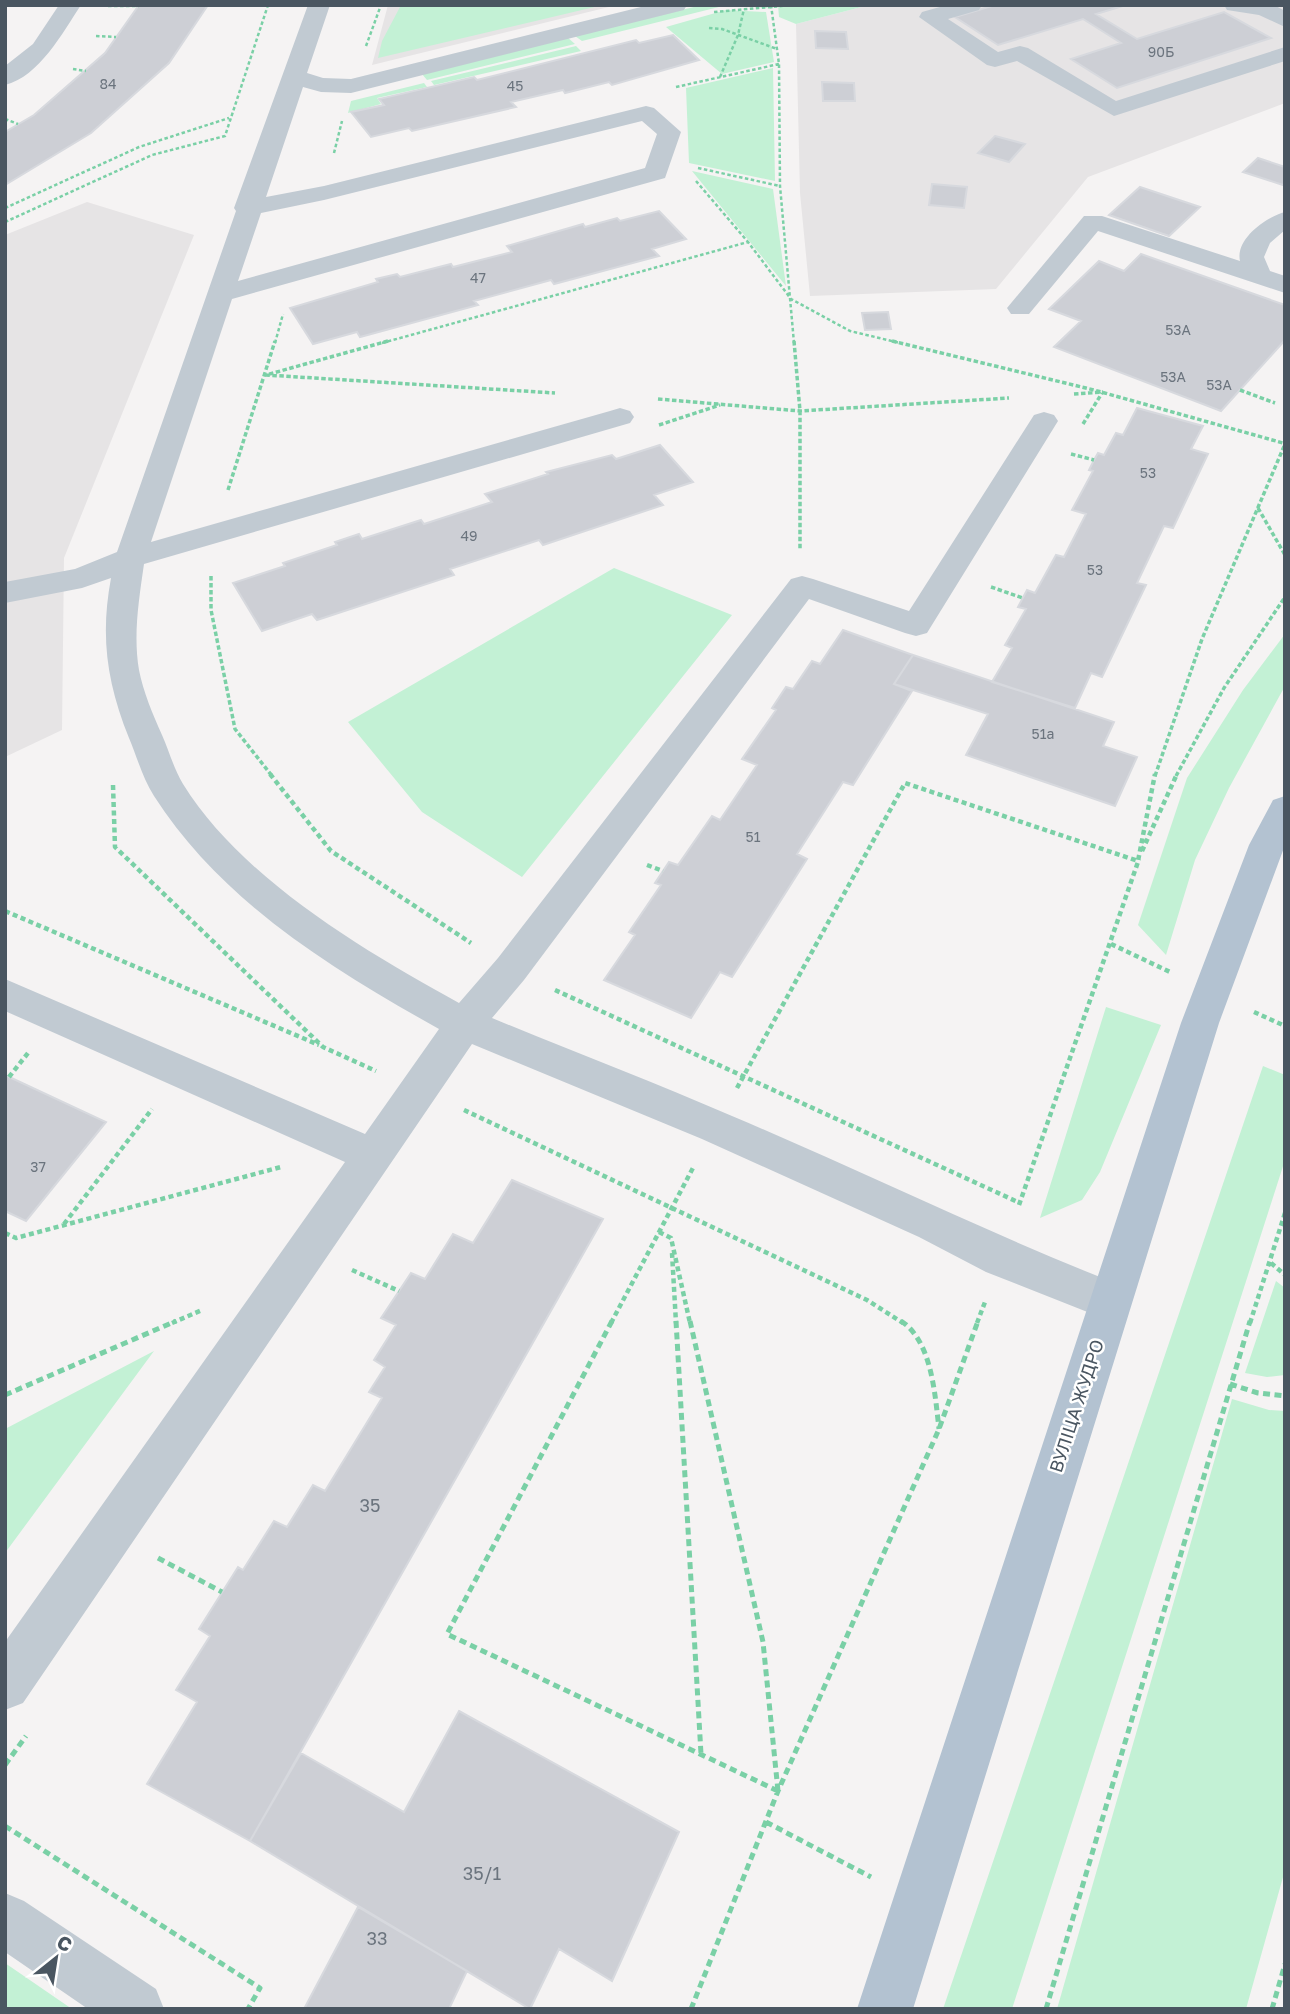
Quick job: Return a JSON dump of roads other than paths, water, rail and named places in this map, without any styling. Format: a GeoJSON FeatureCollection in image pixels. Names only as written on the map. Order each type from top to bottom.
{"type":"FeatureCollection","features":[{"type":"Feature","properties":{"kind":"main road","name":"ВУЛІЦА ЖУДРО"},"geometry":{"type":"LineString","coordinates":[[885,2009],[1200,1023],[1267,845],[1285,809]]}},
{"type":"Feature","properties":{"kind":"lane"},"geometry":{"type":"LineString","coordinates":[[5,78],[41,49],[70,5]]}},
{"type":"Feature","properties":{"kind":"lane"},"geometry":{"type":"LineString","coordinates":[[319,5],[247,208],[130,558],[121,609],[123,670],[138,718],[167,788],[204,838],[268,899],[356,964],[464,1024],[716,1127],[934,1224],[1001,1258],[1110,1301]]}},
{"type":"Feature","properties":{"kind":"lane"},"geometry":{"type":"LineString","coordinates":[[296,76],[321,85],[351,86],[676,5]]}},
{"type":"Feature","properties":{"kind":"lane"},"geometry":{"type":"LineString","coordinates":[[971,5],[930,17],[995,60],[1020,53],[1114,109],[1285,54]]}},
{"type":"Feature","properties":{"kind":"lane"},"geometry":{"type":"LineString","coordinates":[[1235,5],[1265,9],[1285,20]]}},
{"type":"Feature","properties":{"kind":"lane"},"geometry":{"type":"LineString","coordinates":[[218,296],[656,173],[669,132],[646,113],[324,193],[247,208]]}},
{"type":"Feature","properties":{"kind":"lane"},"geometry":{"type":"LineString","coordinates":[[1258,275],[1251,257],[1256,241],[1273,226],[1285,220]]}},
{"type":"Feature","properties":{"kind":"lane"},"geometry":{"type":"LineString","coordinates":[[1020,308],[1093,221],[1285,285]]}},
{"type":"Feature","properties":{"kind":"lane"},"geometry":{"type":"LineString","coordinates":[[5,1685],[464,1024],[511,969],[802,586],[916,625],[1053,408]]}},
{"type":"Feature","properties":{"kind":"lane"},"geometry":{"type":"LineString","coordinates":[[5,593],[82,578],[130,558],[620,416]]}},
{"type":"Feature","properties":{"kind":"lane"},"geometry":{"type":"LineString","coordinates":[[5,994],[371,1155]]}},
{"type":"Feature","properties":{"kind":"lane"},"geometry":{"type":"LineString","coordinates":[[5,1920],[136,2009]]}}]}
